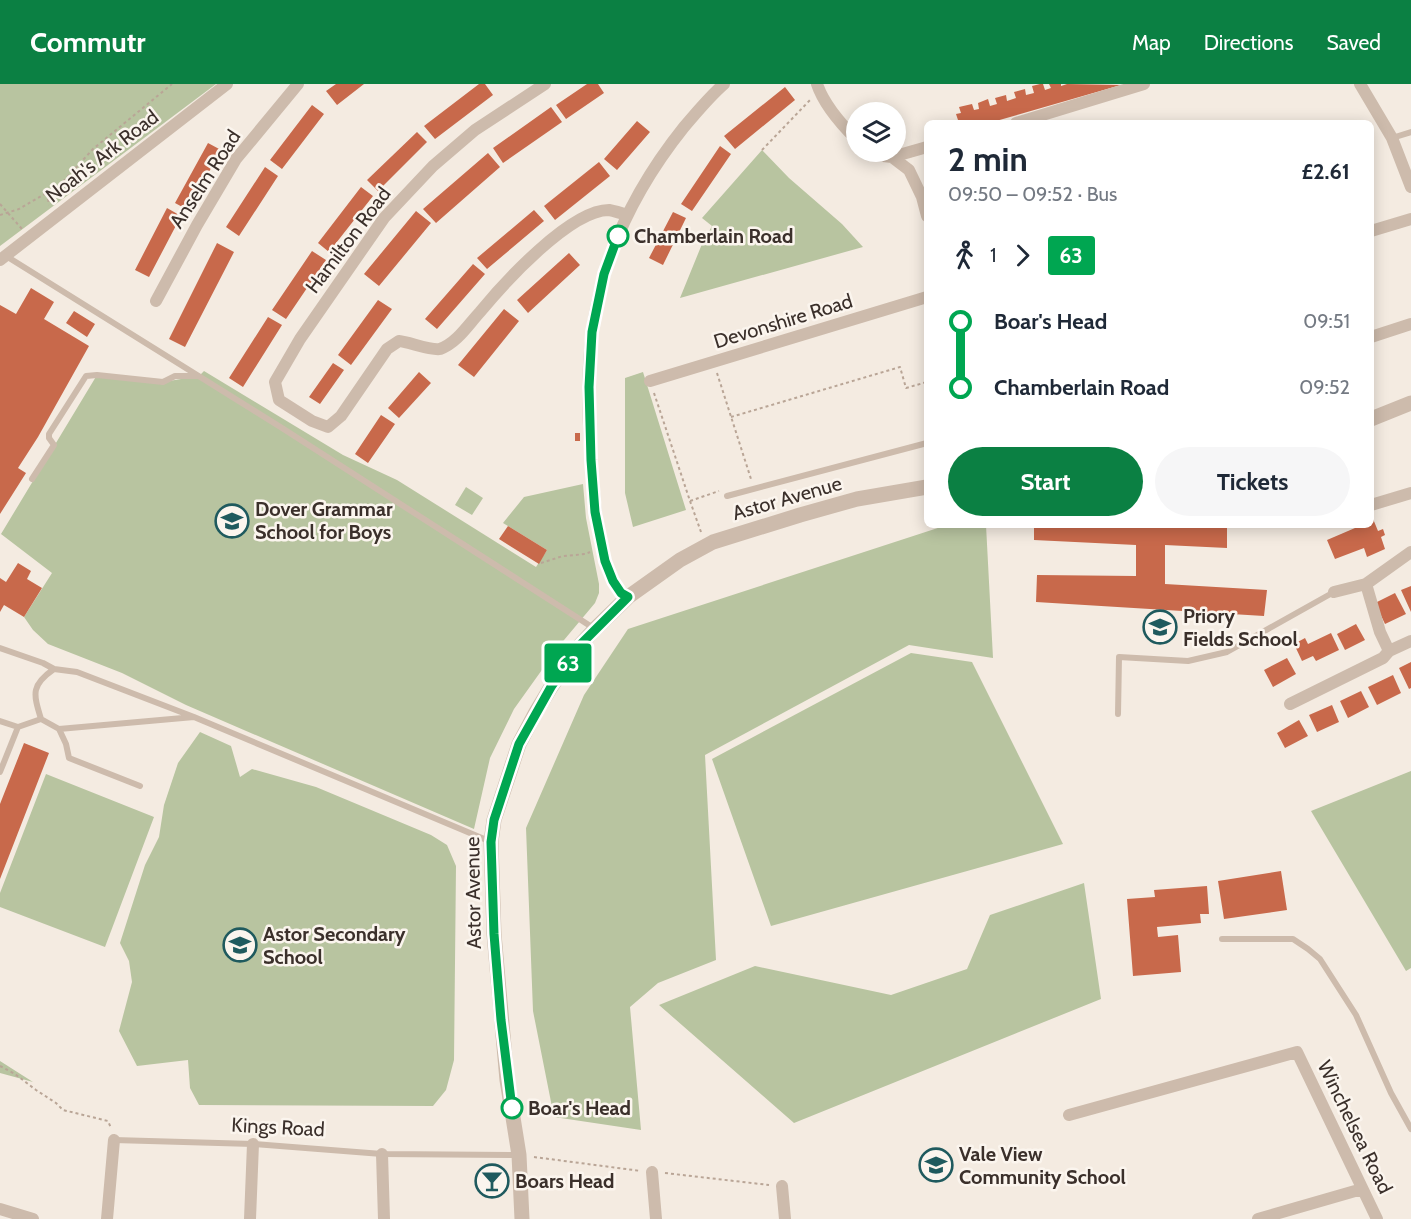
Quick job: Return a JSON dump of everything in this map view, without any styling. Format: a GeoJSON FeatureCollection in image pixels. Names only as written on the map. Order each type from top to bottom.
{"type":"FeatureCollection","features":[{"type":"Feature","properties":{"kind":"street","name":"Noah's Ark Road"},"geometry":{"type":"LineString","coordinates":[[3,258],[227,84]]}},
{"type":"Feature","properties":{"kind":"street","name":"Anselm Road"},"geometry":{"type":"LineString","coordinates":[[156,302],[197,225],[236,159],[298,84]]}},
{"type":"Feature","properties":{"kind":"street","name":"Hamilton Road"},"geometry":{"type":"LineString","coordinates":[[545,84],[475,130],[433,166],[384,218],[300,339],[275,382],[279,400],[312,421],[328,427],[342,416],[387,349],[399,341],[438,350],[455,341],[507,281],[550,240],[593,214],[608,210],[627,215]]}},
{"type":"Feature","properties":{"kind":"street"},"geometry":{"type":"LineString","coordinates":[[628,597],[621,593],[613,581],[605,561],[595,512],[589,387],[592,332],[604,274],[627,215],[650,173],[672,142],[708,98],[724,84]]}},
{"type":"Feature","properties":{"kind":"street"},"geometry":{"type":"LineString","coordinates":[[1026,120],[1144,84]]}},
{"type":"Feature","properties":{"kind":"street"},"geometry":{"type":"LineString","coordinates":[[1360,84],[1376,124],[1392,138],[1411,187]]}},
{"type":"Feature","properties":{"kind":"street"},"geometry":{"type":"LineString","coordinates":[[818,87],[839,122],[846,129]]}},
{"type":"Feature","properties":{"kind":"street"},"geometry":{"type":"LineString","coordinates":[[906,153],[924,148]]}},
{"type":"Feature","properties":{"kind":"street"},"geometry":{"type":"LineString","coordinates":[[899,162],[909,170],[924,204]]}},
{"type":"Feature","properties":{"kind":"street"},"geometry":{"type":"LineString","coordinates":[[1374,230],[1411,219]]}},
{"type":"Feature","properties":{"kind":"street","name":"Devonshire Road"},"geometry":{"type":"LineString","coordinates":[[650,381],[924,298]]}},
{"type":"Feature","properties":{"kind":"street"},"geometry":{"type":"LineString","coordinates":[[1374,336],[1411,324]]}},
{"type":"Feature","properties":{"kind":"street"},"geometry":{"type":"LineString","coordinates":[[1374,418],[1411,403]]}},
{"type":"Feature","properties":{"kind":"street","name":"Astor Avenue"},"geometry":{"type":"LineString","coordinates":[[522,1219],[519,1155],[507,1080],[501,1020],[494,934],[491,842],[494,820],[519,744],[551,687],[581,644],[628,597],[680,560],[706,546],[741,532],[857,499],[924,488]]}},
{"type":"Feature","properties":{"kind":"street"},"geometry":{"type":"LineString","coordinates":[[1374,504],[1411,494]]}},
{"type":"Feature","properties":{"kind":"street"},"geometry":{"type":"LineString","coordinates":[[1334,592],[1366,584],[1411,552]]}},
{"type":"Feature","properties":{"kind":"street"},"geometry":{"type":"LineString","coordinates":[[1366,584],[1380,632],[1389,651]]}},
{"type":"Feature","properties":{"kind":"street"},"geometry":{"type":"LineString","coordinates":[[1290,704],[1383,658],[1389,651],[1411,641]]}},
{"type":"Feature","properties":{"kind":"street","name":"Winchelsea Road"},"geometry":{"type":"LineString","coordinates":[[1069,1115],[1297,1052],[1377,1219]]}},
{"type":"Feature","properties":{"kind":"street","name":"Kings Road"},"geometry":{"type":"LineString","coordinates":[[107,1219],[114,1140]]}},
{"type":"Feature","properties":{"kind":"street"},"geometry":{"type":"LineString","coordinates":[[250,1219],[253,1144]]}},
{"type":"Feature","properties":{"kind":"street"},"geometry":{"type":"LineString","coordinates":[[382,1154],[384,1219]]}},
{"type":"Feature","properties":{"kind":"street"},"geometry":{"type":"LineString","coordinates":[[652,1172],[656,1219]]}},
{"type":"Feature","properties":{"kind":"street"},"geometry":{"type":"LineString","coordinates":[[782,1186],[785,1219]]}},
{"type":"Feature","properties":{"kind":"street"},"geometry":{"type":"LineString","coordinates":[[1258,1219],[1362,1189]]}},
{"type":"Feature","properties":{"kind":"street"},"geometry":{"type":"LineString","coordinates":[[0,1209],[33,1219]]}},
{"type":"Feature","properties":{"kind":"lane"},"geometry":{"type":"LineString","coordinates":[[1392,138],[1411,132]]}},
{"type":"Feature","properties":{"kind":"lane"},"geometry":{"type":"LineString","coordinates":[[3,258],[272,421],[595,629]]}},
{"type":"Feature","properties":{"kind":"lane"},"geometry":{"type":"LineString","coordinates":[[32,479],[54,444],[49,435],[86,376],[97,375],[164,382],[175,376],[199,376]]}},
{"type":"Feature","properties":{"kind":"lane"},"geometry":{"type":"LineString","coordinates":[[727,496],[924,444]]}},
{"type":"Feature","properties":{"kind":"lane"},"geometry":{"type":"LineString","coordinates":[[1118,714],[1119,657],[1188,660],[1227,652],[1334,592]]}},
{"type":"Feature","properties":{"kind":"lane"},"geometry":{"type":"LineString","coordinates":[[0,648],[54,669],[78,672],[194,717],[491,842]]}},
{"type":"Feature","properties":{"kind":"lane"},"geometry":{"type":"LineString","coordinates":[[54,669],[41,679],[36,687],[36,704],[41,719],[59,729],[194,717]]}},
{"type":"Feature","properties":{"kind":"lane"},"geometry":{"type":"LineString","coordinates":[[0,721],[18,727],[41,719]]}},
{"type":"Feature","properties":{"kind":"lane"},"geometry":{"type":"LineString","coordinates":[[0,772],[18,727]]}},
{"type":"Feature","properties":{"kind":"lane"},"geometry":{"type":"LineString","coordinates":[[59,729],[69,758],[140,786]]}},
{"type":"Feature","properties":{"kind":"lane"},"geometry":{"type":"LineString","coordinates":[[1222,939],[1293,939],[1320,959],[1356,1015],[1391,1093],[1411,1129]]}},
{"type":"Feature","properties":{"kind":"lane","name":"Kings Road"},"geometry":{"type":"LineString","coordinates":[[114,1140],[253,1144],[382,1154],[519,1155]]}},
{"type":"Feature","properties":{"kind":"path"},"geometry":{"type":"LineString","coordinates":[[0,215],[18,209],[60,185],[93,149],[172,84]]}},
{"type":"Feature","properties":{"kind":"path"},"geometry":{"type":"LineString","coordinates":[[762,150],[818,87]]}},
{"type":"Feature","properties":{"kind":"path"},"geometry":{"type":"LineString","coordinates":[[0,204],[28,237]]}},
{"type":"Feature","properties":{"kind":"path"},"geometry":{"type":"LineString","coordinates":[[714,362],[754,489]]}},
{"type":"Feature","properties":{"kind":"path"},"geometry":{"type":"LineString","coordinates":[[731,417],[900,367],[906,388],[924,383]]}},
{"type":"Feature","properties":{"kind":"path"},"geometry":{"type":"LineString","coordinates":[[650,381],[706,546]]}},
{"type":"Feature","properties":{"kind":"path"},"geometry":{"type":"LineString","coordinates":[[690,501],[727,488],[727,496]]}},
{"type":"Feature","properties":{"kind":"path"},"geometry":{"type":"LineString","coordinates":[[541,563],[592,551]]}},
{"type":"Feature","properties":{"kind":"path"},"geometry":{"type":"LineString","coordinates":[[0,1066],[56,1102],[63,1110],[108,1121]]}},
{"type":"Feature","properties":{"kind":"green space"},"geometry":{"type":"Polygon","coordinates":[[[0,84],[216,84],[0,246],[0,84]]]}},
{"type":"Feature","properties":{"kind":"green space"},"geometry":{"type":"Polygon","coordinates":[[[762,150],[789,178],[842,224],[863,247],[680,298],[702,244],[712,226],[702,218],[762,150]]]}},
{"type":"Feature","properties":{"kind":"green space","name":"Dover Grammar School for Boys"},"geometry":{"type":"Polygon","coordinates":[[[204,371],[343,455],[397,480],[536,567],[547,550],[503,523],[524,497],[583,484],[586,518],[599,593],[595,603],[559,646],[514,709],[490,758],[474,829],[186,705],[122,673],[48,644],[33,630],[24,617],[52,573],[1,534],[97,375],[163,382],[199,376],[204,371]]]}},
{"type":"Feature","properties":{"kind":"green space"},"geometry":{"type":"Polygon","coordinates":[[[643,372],[686,510],[633,527],[625,493],[625,378],[643,372]]]}},
{"type":"Feature","properties":{"kind":"green space"},"geometry":{"type":"Polygon","coordinates":[[[466,487],[483,498],[472,515],[455,505],[466,487]]]}},
{"type":"Feature","properties":{"kind":"green space"},"geometry":{"type":"Polygon","coordinates":[[[938,528],[986,528],[993,658],[909,645],[705,755],[716,960],[658,983],[630,1007],[641,1130],[554,1117],[533,1011],[526,828],[584,695],[628,629],[938,528]]]}},
{"type":"Feature","properties":{"kind":"green space"},"geometry":{"type":"Polygon","coordinates":[[[911,653],[972,662],[1063,844],[771,926],[712,759],[911,653]]]}},
{"type":"Feature","properties":{"kind":"green space"},"geometry":{"type":"Polygon","coordinates":[[[200,732],[231,746],[240,777],[252,769],[316,787],[431,835],[447,845],[456,866],[454,1060],[446,1090],[433,1106],[199,1105],[190,1088],[188,1060],[137,1066],[119,1031],[132,982],[129,961],[120,943],[145,865],[159,837],[164,805],[178,763],[200,732]]]}},
{"type":"Feature","properties":{"kind":"green space"},"geometry":{"type":"Polygon","coordinates":[[[1411,771],[1411,968],[1406,971],[1311,811],[1411,771]]]}},
{"type":"Feature","properties":{"kind":"green space"},"geometry":{"type":"Polygon","coordinates":[[[46,774],[154,817],[105,947],[0,907],[0,893],[46,774]]]}},
{"type":"Feature","properties":{"kind":"green space"},"geometry":{"type":"Polygon","coordinates":[[[1084,883],[1101,999],[794,1123],[659,1005],[755,966],[891,995],[967,969],[990,915],[1084,883]]]}},
{"type":"Feature","properties":{"kind":"green space"},"geometry":{"type":"Polygon","coordinates":[[[0,1061],[33,1082],[0,1073],[0,1061]]]}},
{"type":"Feature","properties":{"kind":"building"},"geometry":{"type":"Polygon","coordinates":[[[336,84],[364,84],[337,105],[326,91],[336,84]]]}},
{"type":"Feature","properties":{"kind":"building"},"geometry":{"type":"Polygon","coordinates":[[[479,84],[485,84],[493,95],[435,139],[424,126],[479,84]]]}},
{"type":"Feature","properties":{"kind":"building"},"geometry":{"type":"Polygon","coordinates":[[[587,84],[598,84],[604,93],[566,119],[556,105],[587,84]]]}},
{"type":"Feature","properties":{"kind":"building"},"geometry":{"type":"Polygon","coordinates":[[[1043,84],[1045,90],[1051,88],[1049,84],[1061,84],[1061,86],[1067,84],[1121,85],[999,120],[958,120],[956,114],[961,113],[959,107],[972,104],[974,110],[979,109],[978,103],[988,99],[990,106],[997,104],[995,98],[1006,95],[1007,101],[1016,98],[1014,92],[1025,89],[1026,95],[1034,93],[1032,86],[1043,84]]]}},
{"type":"Feature","properties":{"kind":"building"},"geometry":{"type":"Polygon","coordinates":[[[785,87],[795,100],[735,149],[724,136],[785,87]]]}},
{"type":"Feature","properties":{"kind":"building"},"geometry":{"type":"Polygon","coordinates":[[[312,105],[324,114],[282,169],[270,160],[312,105]]]}},
{"type":"Feature","properties":{"kind":"building"},"geometry":{"type":"Polygon","coordinates":[[[551,107],[562,122],[503,163],[493,148],[551,107]]]}},
{"type":"Feature","properties":{"kind":"building"},"geometry":{"type":"Polygon","coordinates":[[[637,121],[650,132],[617,170],[604,159],[637,121]]]}},
{"type":"Feature","properties":{"kind":"building"},"geometry":{"type":"Polygon","coordinates":[[[417,132],[427,142],[378,191],[367,180],[417,132]]]}},
{"type":"Feature","properties":{"kind":"building"},"geometry":{"type":"Polygon","coordinates":[[[208,143],[221,150],[188,210],[175,203],[208,143]]]}},
{"type":"Feature","properties":{"kind":"building"},"geometry":{"type":"Polygon","coordinates":[[[720,146],[731,154],[692,211],[681,204],[720,146]]]}},
{"type":"Feature","properties":{"kind":"building"},"geometry":{"type":"Polygon","coordinates":[[[488,153],[500,167],[436,223],[423,209],[488,153]]]}},
{"type":"Feature","properties":{"kind":"building"},"geometry":{"type":"Polygon","coordinates":[[[599,162],[610,176],[555,220],[544,206],[599,162]]]}},
{"type":"Feature","properties":{"kind":"building"},"geometry":{"type":"Polygon","coordinates":[[[265,167],[278,176],[239,236],[226,227],[265,167]]]}},
{"type":"Feature","properties":{"kind":"building"},"geometry":{"type":"Polygon","coordinates":[[[361,187],[373,196],[329,252],[318,243],[361,187]]]}},
{"type":"Feature","properties":{"kind":"building"},"geometry":{"type":"Polygon","coordinates":[[[167,208],[181,216],[149,277],[135,270],[167,208]]]}},
{"type":"Feature","properties":{"kind":"building"},"geometry":{"type":"Polygon","coordinates":[[[534,210],[544,221],[487,269],[477,258],[534,210]]]}},
{"type":"Feature","properties":{"kind":"building"},"geometry":{"type":"Polygon","coordinates":[[[416,211],[431,223],[379,286],[364,274],[416,211]]]}},
{"type":"Feature","properties":{"kind":"building"},"geometry":{"type":"Polygon","coordinates":[[[673,212],[686,218],[663,265],[649,258],[673,212]]]}},
{"type":"Feature","properties":{"kind":"building"},"geometry":{"type":"Polygon","coordinates":[[[217,243],[234,252],[185,347],[169,339],[217,243]]]}},
{"type":"Feature","properties":{"kind":"building"},"geometry":{"type":"Polygon","coordinates":[[[312,251],[326,260],[286,319],[272,310],[312,251]]]}},
{"type":"Feature","properties":{"kind":"building"},"geometry":{"type":"Polygon","coordinates":[[[569,253],[580,265],[528,313],[517,300],[569,253]]]}},
{"type":"Feature","properties":{"kind":"building"},"geometry":{"type":"Polygon","coordinates":[[[473,264],[485,274],[437,329],[425,319],[473,264]]]}},
{"type":"Feature","properties":{"kind":"building"},"geometry":{"type":"Polygon","coordinates":[[[31,288],[54,302],[44,319],[89,346],[18,468],[26,473],[0,514],[0,305],[16,314],[31,288]]]}},
{"type":"Feature","properties":{"kind":"building"},"geometry":{"type":"Polygon","coordinates":[[[378,300],[392,309],[351,365],[338,355],[378,300]]]}},
{"type":"Feature","properties":{"kind":"building"},"geometry":{"type":"Polygon","coordinates":[[[504,309],[519,321],[474,377],[458,365],[504,309]]]}},
{"type":"Feature","properties":{"kind":"building"},"geometry":{"type":"Polygon","coordinates":[[[74,311],[95,324],[87,337],[66,323],[74,311]]]}},
{"type":"Feature","properties":{"kind":"building"},"geometry":{"type":"Polygon","coordinates":[[[268,317],[282,325],[243,387],[229,378],[268,317]]]}},
{"type":"Feature","properties":{"kind":"building"},"geometry":{"type":"Polygon","coordinates":[[[333,363],[344,370],[320,404],[309,397],[333,363]]]}},
{"type":"Feature","properties":{"kind":"building"},"geometry":{"type":"Polygon","coordinates":[[[419,372],[431,383],[399,418],[388,408],[419,372]]]}},
{"type":"Feature","properties":{"kind":"building"},"geometry":{"type":"Polygon","coordinates":[[[381,415],[395,424],[368,463],[355,454],[381,415]]]}},
{"type":"Feature","properties":{"kind":"building"},"geometry":{"type":"Polygon","coordinates":[[[575,433],[580,433],[580,441],[575,441],[575,433]]]}},
{"type":"Feature","properties":{"kind":"building"},"geometry":{"type":"Polygon","coordinates":[[[1374,521],[1378,531],[1383,529],[1385,535],[1381,537],[1385,549],[1367,557],[1364,548],[1335,559],[1327,540],[1355,528],[1374,528],[1374,521]]]}},
{"type":"Feature","properties":{"kind":"building"},"geometry":{"type":"Polygon","coordinates":[[[508,526],[547,550],[539,564],[499,539],[508,526]]]}},
{"type":"Feature","properties":{"kind":"building"},"geometry":{"type":"Polygon","coordinates":[[[1034,528],[1227,528],[1227,548],[1165,545],[1165,584],[1267,590],[1264,616],[1036,602],[1037,575],[1136,576],[1136,545],[1034,540],[1034,528]]]}},
{"type":"Feature","properties":{"kind":"building"},"geometry":{"type":"Polygon","coordinates":[[[18,563],[31,571],[27,579],[42,588],[24,617],[4,605],[0,612],[0,578],[6,582],[18,563]]]}},
{"type":"Feature","properties":{"kind":"building"},"geometry":{"type":"Polygon","coordinates":[[[1411,586],[1411,612],[1401,590],[1411,586]]]}},
{"type":"Feature","properties":{"kind":"building"},"geometry":{"type":"Polygon","coordinates":[[[1395,593],[1406,614],[1385,624],[1375,603],[1395,593]]]}},
{"type":"Feature","properties":{"kind":"building"},"geometry":{"type":"Polygon","coordinates":[[[1356,624],[1365,640],[1345,650],[1337,634],[1356,624]]]}},
{"type":"Feature","properties":{"kind":"building"},"geometry":{"type":"Polygon","coordinates":[[[1331,633],[1339,650],[1316,661],[1313,656],[1302,661],[1294,644],[1305,638],[1308,644],[1331,633]]]}},
{"type":"Feature","properties":{"kind":"building"},"geometry":{"type":"Polygon","coordinates":[[[1287,658],[1296,674],[1273,687],[1264,670],[1287,658]]]}},
{"type":"Feature","properties":{"kind":"building"},"geometry":{"type":"Polygon","coordinates":[[[1411,662],[1411,688],[1409,689],[1399,668],[1411,662]]]}},
{"type":"Feature","properties":{"kind":"building"},"geometry":{"type":"Polygon","coordinates":[[[1393,675],[1401,693],[1377,705],[1368,687],[1393,675]]]}},
{"type":"Feature","properties":{"kind":"building"},"geometry":{"type":"Polygon","coordinates":[[[1361,691],[1369,707],[1348,718],[1340,701],[1361,691]]]}},
{"type":"Feature","properties":{"kind":"building"},"geometry":{"type":"Polygon","coordinates":[[[1332,705],[1339,722],[1317,732],[1309,715],[1332,705]]]}},
{"type":"Feature","properties":{"kind":"building"},"geometry":{"type":"Polygon","coordinates":[[[1299,720],[1308,736],[1285,748],[1277,733],[1299,720]]]}},
{"type":"Feature","properties":{"kind":"building"},"geometry":{"type":"Polygon","coordinates":[[[24,743],[49,753],[0,879],[0,804],[24,743]]]}},
{"type":"Feature","properties":{"kind":"building"},"geometry":{"type":"Polygon","coordinates":[[[1281,871],[1287,910],[1224,919],[1218,881],[1281,871]]]}},
{"type":"Feature","properties":{"kind":"building"},"geometry":{"type":"Polygon","coordinates":[[[1207,886],[1209,914],[1200,914],[1201,923],[1157,927],[1158,937],[1178,935],[1181,972],[1133,976],[1127,899],[1155,897],[1154,890],[1207,886]]]}},
{"type":"Feature","properties":{"kind":"building","name":"Boars Head"},"geometry":{"type":"Polygon","coordinates":[[[501,1168],[502,1193],[483,1193],[482,1169],[501,1168]]]}},
{"type":"Feature","properties":{"kind":"bus line","name":"63"},"geometry":{"type":"LineString","coordinates":[[512,1108],[507,1080],[494,934],[491,842],[494,820],[519,744],[551,687],[581,644],[628,597],[621,593],[613,581],[605,561],[595,512],[591,460],[589,387],[592,332],[604,274],[618,236]]}},
{"type":"Feature","properties":{"kind":"place","name":"Chamberlain Road"},"geometry":{"type":"Point","coordinates":[618,236]}},
{"type":"Feature","properties":{"kind":"place","name":"Dover Grammar School for Boys"},"geometry":{"type":"Point","coordinates":[232,521]}},
{"type":"Feature","properties":{"kind":"place","name":"Priory Fields School"},"geometry":{"type":"Point","coordinates":[1160,627]}},
{"type":"Feature","properties":{"kind":"place","name":"Astor Secondary School"},"geometry":{"type":"Point","coordinates":[240,945]}},
{"type":"Feature","properties":{"kind":"place","name":"Boar's Head"},"geometry":{"type":"Point","coordinates":[512,1108]}},
{"type":"Feature","properties":{"kind":"place","name":"Vale View Community School"},"geometry":{"type":"Point","coordinates":[936,1165]}},
{"type":"Feature","properties":{"kind":"place","name":"Boars Head"},"geometry":{"type":"Point","coordinates":[492,1181]}}]}
